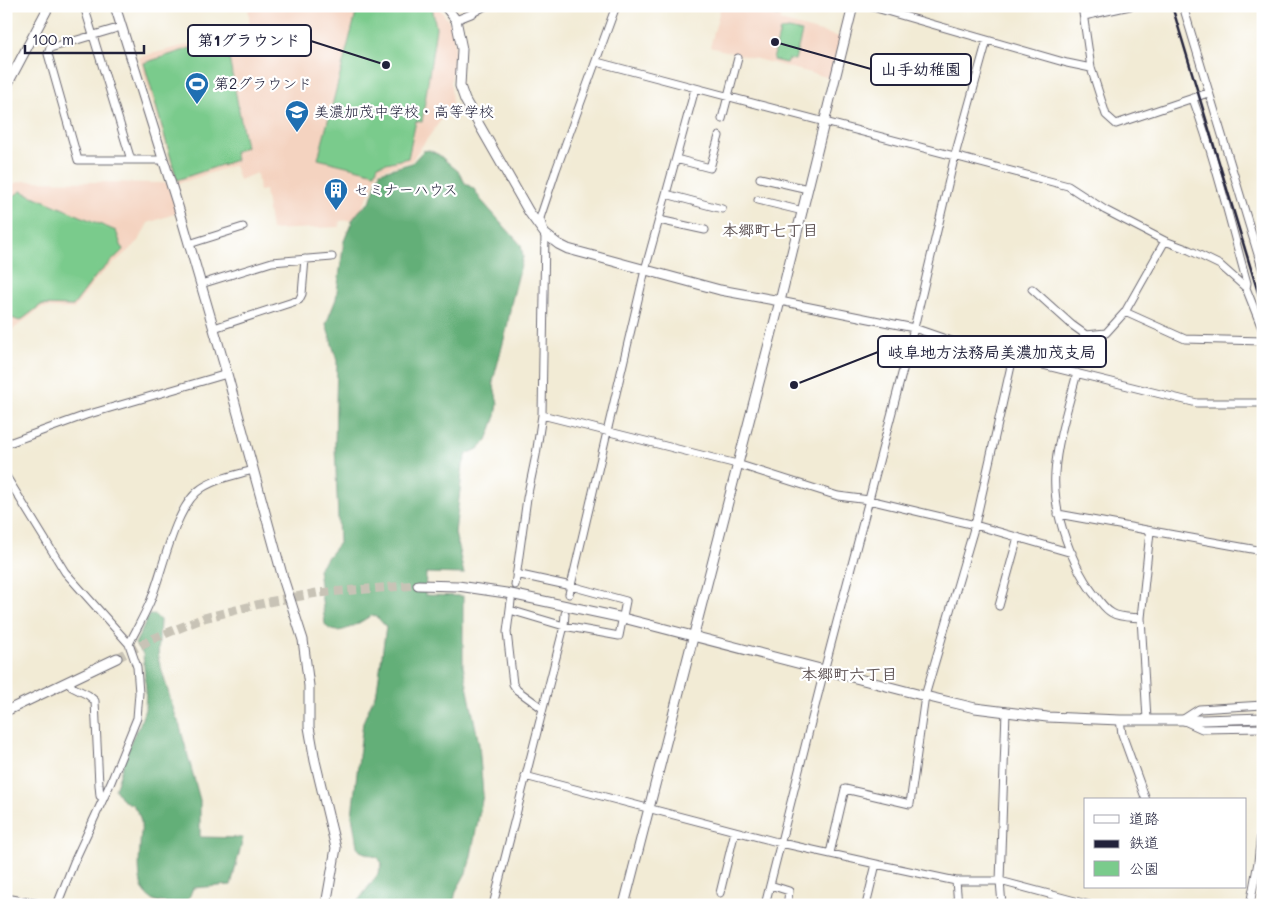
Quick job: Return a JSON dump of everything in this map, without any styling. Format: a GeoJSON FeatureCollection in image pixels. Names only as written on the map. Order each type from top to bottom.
{"type":"FeatureCollection","features":[{"type":"Feature","properties":{"kind":"street"},"geometry":{"type":"LineString","coordinates":[[6,87],[49,6]]}},
{"type":"Feature","properties":{"kind":"street"},"geometry":{"type":"LineString","coordinates":[[84,6],[131,160]]}},
{"type":"Feature","properties":{"kind":"street"},"geometry":{"type":"LineString","coordinates":[[115,6],[201,284],[283,578],[303,640],[309,686],[309,727],[315,761],[336,848],[326,905]]}},
{"type":"Feature","properties":{"kind":"street"},"geometry":{"type":"LineString","coordinates":[[445,6],[456,20],[462,49],[460,86],[465,100],[529,212],[545,234],[568,249],[720,290],[914,328],[966,346],[1196,403],[1263,403]]}},
{"type":"Feature","properties":{"kind":"street"},"geometry":{"type":"LineString","coordinates":[[456,20],[485,6]]}},
{"type":"Feature","properties":{"kind":"street"},"geometry":{"type":"LineString","coordinates":[[515,585],[527,498],[538,447],[542,415],[545,234],[540,218],[616,6]]}},
{"type":"Feature","properties":{"kind":"street"},"geometry":{"type":"LineString","coordinates":[[624,905],[780,302],[853,6]]}},
{"type":"Feature","properties":{"kind":"street"},"geometry":{"type":"LineString","coordinates":[[869,6],[1091,68]]}},
{"type":"Feature","properties":{"kind":"street"},"geometry":{"type":"LineString","coordinates":[[1082,6],[1091,68],[1106,114],[1116,124],[1208,93]]}},
{"type":"Feature","properties":{"kind":"street"},"geometry":{"type":"LineString","coordinates":[[1084,16],[1130,6]]}},
{"type":"Feature","properties":{"kind":"street"},"geometry":{"type":"LineString","coordinates":[[1183,6],[1263,271]]}},
{"type":"Feature","properties":{"kind":"street"},"geometry":{"type":"LineString","coordinates":[[121,27],[50,48],[48,54],[78,160],[163,160]]}},
{"type":"Feature","properties":{"kind":"street"},"geometry":{"type":"LineString","coordinates":[[765,905],[824,670],[914,328],[955,155],[987,40]]}},
{"type":"Feature","properties":{"kind":"street"},"geometry":{"type":"LineString","coordinates":[[722,119],[738,58]]}},
{"type":"Feature","properties":{"kind":"street"},"geometry":{"type":"LineString","coordinates":[[597,62],[1068,186],[1105,210],[1165,241],[1220,265],[1246,288],[1263,330]]}},
{"type":"Feature","properties":{"kind":"street"},"geometry":{"type":"LineString","coordinates":[[569,594],[645,270],[695,89]]}},
{"type":"Feature","properties":{"kind":"street"},"geometry":{"type":"LineString","coordinates":[[1193,99],[1234,234],[1247,283],[1246,288]]}},
{"type":"Feature","properties":{"kind":"street"},"geometry":{"type":"LineString","coordinates":[[676,159],[710,168],[719,136]]}},
{"type":"Feature","properties":{"kind":"street"},"geometry":{"type":"LineString","coordinates":[[760,178],[808,189]]}},
{"type":"Feature","properties":{"kind":"street"},"geometry":{"type":"LineString","coordinates":[[666,194],[722,209]]}},
{"type":"Feature","properties":{"kind":"street"},"geometry":{"type":"LineString","coordinates":[[758,200],[803,211]]}},
{"type":"Feature","properties":{"kind":"street"},"geometry":{"type":"LineString","coordinates":[[659,220],[705,230]]}},
{"type":"Feature","properties":{"kind":"street"},"geometry":{"type":"LineString","coordinates":[[189,244],[243,227]]}},
{"type":"Feature","properties":{"kind":"street"},"geometry":{"type":"LineString","coordinates":[[1032,289],[1072,326],[1086,335],[1106,334],[1125,312],[1165,241]]}},
{"type":"Feature","properties":{"kind":"street"},"geometry":{"type":"LineString","coordinates":[[201,284],[272,262],[332,257]]}},
{"type":"Feature","properties":{"kind":"street"},"geometry":{"type":"LineString","coordinates":[[214,328],[299,300],[302,294],[305,260]]}},
{"type":"Feature","properties":{"kind":"street"},"geometry":{"type":"LineString","coordinates":[[1125,312],[1186,339],[1263,341]]}},
{"type":"Feature","properties":{"kind":"street"},"geometry":{"type":"LineString","coordinates":[[830,853],[845,789],[910,804],[925,696],[975,525],[1012,357]]}},
{"type":"Feature","properties":{"kind":"street"},"geometry":{"type":"LineString","coordinates":[[1078,373],[1056,457],[1055,490],[1058,514],[1080,573],[1087,585],[1110,612],[1119,616],[1141,618]]}},
{"type":"Feature","properties":{"kind":"street"},"geometry":{"type":"LineString","coordinates":[[6,444],[86,415],[227,374]]}},
{"type":"Feature","properties":{"kind":"street"},"geometry":{"type":"LineString","coordinates":[[542,415],[737,464],[838,496],[869,500],[975,525],[1072,553]]}},
{"type":"Feature","properties":{"kind":"street"},"geometry":{"type":"LineString","coordinates":[[130,644],[150,602],[185,506],[201,488],[216,480],[253,470]]}},
{"type":"Feature","properties":{"kind":"street"},"geometry":{"type":"LineString","coordinates":[[6,476],[64,572],[130,644],[137,667],[139,693],[137,718],[57,905]]}},
{"type":"Feature","properties":{"kind":"street"},"geometry":{"type":"LineString","coordinates":[[1058,514],[1263,551]]}},
{"type":"Feature","properties":{"kind":"street"},"geometry":{"type":"LineString","coordinates":[[1147,719],[1141,618],[1150,532]]}},
{"type":"Feature","properties":{"kind":"street"},"geometry":{"type":"LineString","coordinates":[[999,606],[1018,537]]}},
{"type":"Feature","properties":{"kind":"street"},"geometry":{"type":"LineString","coordinates":[[510,610],[564,626],[619,636],[626,601],[516,574]]}},
{"type":"Feature","properties":{"kind":"street"},"geometry":{"type":"LineString","coordinates":[[418,584],[458,586],[506,593],[623,618],[975,708],[1047,717],[1120,720],[1263,718]]}},
{"type":"Feature","properties":{"kind":"street"},"geometry":{"type":"LineString","coordinates":[[511,601],[507,632],[513,684],[517,690],[542,708]]}},
{"type":"Feature","properties":{"kind":"street"},"geometry":{"type":"LineString","coordinates":[[493,905],[564,626],[565,614]]}},
{"type":"Feature","properties":{"kind":"street"},"geometry":{"type":"LineString","coordinates":[[6,712],[117,658]]}},
{"type":"Feature","properties":{"kind":"street"},"geometry":{"type":"LineString","coordinates":[[70,682],[72,687],[95,701],[99,785],[100,796],[103,798]]}},
{"type":"Feature","properties":{"kind":"street"},"geometry":{"type":"LineString","coordinates":[[1182,720],[1198,709],[1263,705]]}},
{"type":"Feature","properties":{"kind":"street"},"geometry":{"type":"LineString","coordinates":[[1002,905],[1000,881],[1006,712]]}},
{"type":"Feature","properties":{"kind":"street"},"geometry":{"type":"LineString","coordinates":[[1120,720],[1122,734],[1145,798]]}},
{"type":"Feature","properties":{"kind":"street"},"geometry":{"type":"LineString","coordinates":[[1182,720],[1202,729],[1263,728]]}},
{"type":"Feature","properties":{"kind":"street"},"geometry":{"type":"LineString","coordinates":[[525,776],[781,843],[956,881],[1000,881],[1090,905]]}},
{"type":"Feature","properties":{"kind":"street"},"geometry":{"type":"LineString","coordinates":[[1250,905],[1258,862],[1263,814]]}},
{"type":"Feature","properties":{"kind":"street"},"geometry":{"type":"LineString","coordinates":[[720,892],[735,831]]}},
{"type":"Feature","properties":{"kind":"street"},"geometry":{"type":"LineString","coordinates":[[866,905],[876,864]]}},
{"type":"Feature","properties":{"kind":"street"},"geometry":{"type":"LineString","coordinates":[[956,881],[958,905]]}},
{"type":"Feature","properties":{"kind":"street"},"geometry":{"type":"LineString","coordinates":[[770,885],[789,891],[788,898]]}},
{"type":"Feature","properties":{"kind":"street"},"geometry":{"type":"LineString","coordinates":[[6,898],[46,905]]}},
{"type":"Feature","properties":{"kind":"shaded area","name":"美濃加茂中学校・高等学校"},"geometry":{"type":"Polygon","coordinates":[[[248,6],[438,6],[450,23],[455,44],[451,82],[452,105],[411,161],[378,171],[371,191],[355,220],[340,221],[339,227],[271,230],[265,190],[259,191],[257,173],[239,180],[234,165],[177,184],[139,57],[250,29],[248,6]]]}},
{"type":"Feature","properties":{"kind":"shaded area"},"geometry":{"type":"Polygon","coordinates":[[[721,6],[784,6],[780,21],[840,37],[830,78],[710,47],[721,6]]]}},
{"type":"Feature","properties":{"kind":"shaded area"},"geometry":{"type":"Polygon","coordinates":[[[23,181],[167,183],[177,213],[148,223],[139,241],[96,279],[74,309],[41,308],[11,331],[6,328],[6,186],[23,181]]]}},
{"type":"Feature","properties":{"kind":"green space"},"geometry":{"type":"Polygon","coordinates":[[[358,6],[432,6],[436,28],[422,122],[416,121],[408,158],[378,165],[375,173],[318,159],[358,6]]]}},
{"type":"Feature","properties":{"kind":"green space"},"geometry":{"type":"Polygon","coordinates":[[[741,6],[781,6],[778,16],[741,6]]]}},
{"type":"Feature","properties":{"kind":"green space"},"geometry":{"type":"Polygon","coordinates":[[[789,29],[802,32],[795,60],[788,59],[786,63],[773,60],[780,30],[789,29]]]}},
{"type":"Feature","properties":{"kind":"green space","name":"第2グラウンド"},"geometry":{"type":"Polygon","coordinates":[[[225,37],[246,147],[234,152],[236,160],[177,180],[144,63],[225,37]]]}},
{"type":"Feature","properties":{"kind":"green space"},"geometry":{"type":"Polygon","coordinates":[[[429,150],[439,155],[459,172],[465,183],[474,189],[481,200],[521,245],[523,257],[493,381],[498,404],[496,416],[487,440],[478,449],[467,454],[463,465],[455,533],[464,574],[426,573],[425,595],[463,596],[463,666],[479,744],[483,795],[470,861],[456,891],[453,905],[355,905],[378,874],[382,863],[378,858],[360,851],[357,846],[352,815],[363,722],[377,690],[386,627],[378,618],[372,615],[341,630],[329,629],[325,624],[318,569],[339,543],[335,446],[337,361],[326,324],[336,299],[344,241],[353,219],[370,202],[380,172],[412,163],[423,151],[429,150]]]}},
{"type":"Feature","properties":{"kind":"green space"},"geometry":{"type":"Polygon","coordinates":[[[21,191],[116,231],[123,250],[95,277],[73,306],[41,305],[20,321],[6,316],[6,201],[21,191]]]}},
{"type":"Feature","properties":{"kind":"green space"},"geometry":{"type":"Polygon","coordinates":[[[149,615],[155,615],[160,620],[158,658],[179,723],[200,800],[200,837],[243,838],[231,885],[193,888],[188,900],[172,903],[151,899],[141,884],[139,873],[140,818],[133,805],[122,800],[115,789],[132,738],[139,727],[145,709],[146,691],[143,654],[135,644],[149,615]]]}},
{"type":"Feature","properties":{"kind":"tunnel"},"geometry":{"type":"LineString","coordinates":[[117,658],[150,640],[204,618],[268,602],[317,593],[418,585]]}},
{"type":"Feature","properties":{"kind":"railway"},"geometry":{"type":"LineString","coordinates":[[1172,6],[1263,309]]}},
{"type":"Feature","properties":{"kind":"place","name":"山手幼稚園"},"geometry":{"type":"Point","coordinates":[775,42]}},
{"type":"Feature","properties":{"kind":"place","name":"第1グラウンド"},"geometry":{"type":"Point","coordinates":[386,65]}},
{"type":"Feature","properties":{"kind":"place","name":"第2グラウンド"},"geometry":{"type":"Point","coordinates":[197,105]}},
{"type":"Feature","properties":{"kind":"place","name":"美濃加茂中学校・高等学校"},"geometry":{"type":"Point","coordinates":[297,133]}},
{"type":"Feature","properties":{"kind":"place","name":"セミナーハウス"},"geometry":{"type":"Point","coordinates":[336,211]}},
{"type":"Feature","properties":{"kind":"place","name":"岐阜地方法務局美濃加茂支局"},"geometry":{"type":"Point","coordinates":[794,385]}},
{"type":"Feature","properties":{"kind":"district","name":"本郷町七丁目"},"geometry":{"type":"Point","coordinates":[770,230]}},
{"type":"Feature","properties":{"kind":"district","name":"本郷町六丁目"},"geometry":{"type":"Point","coordinates":[849,674]}}]}
